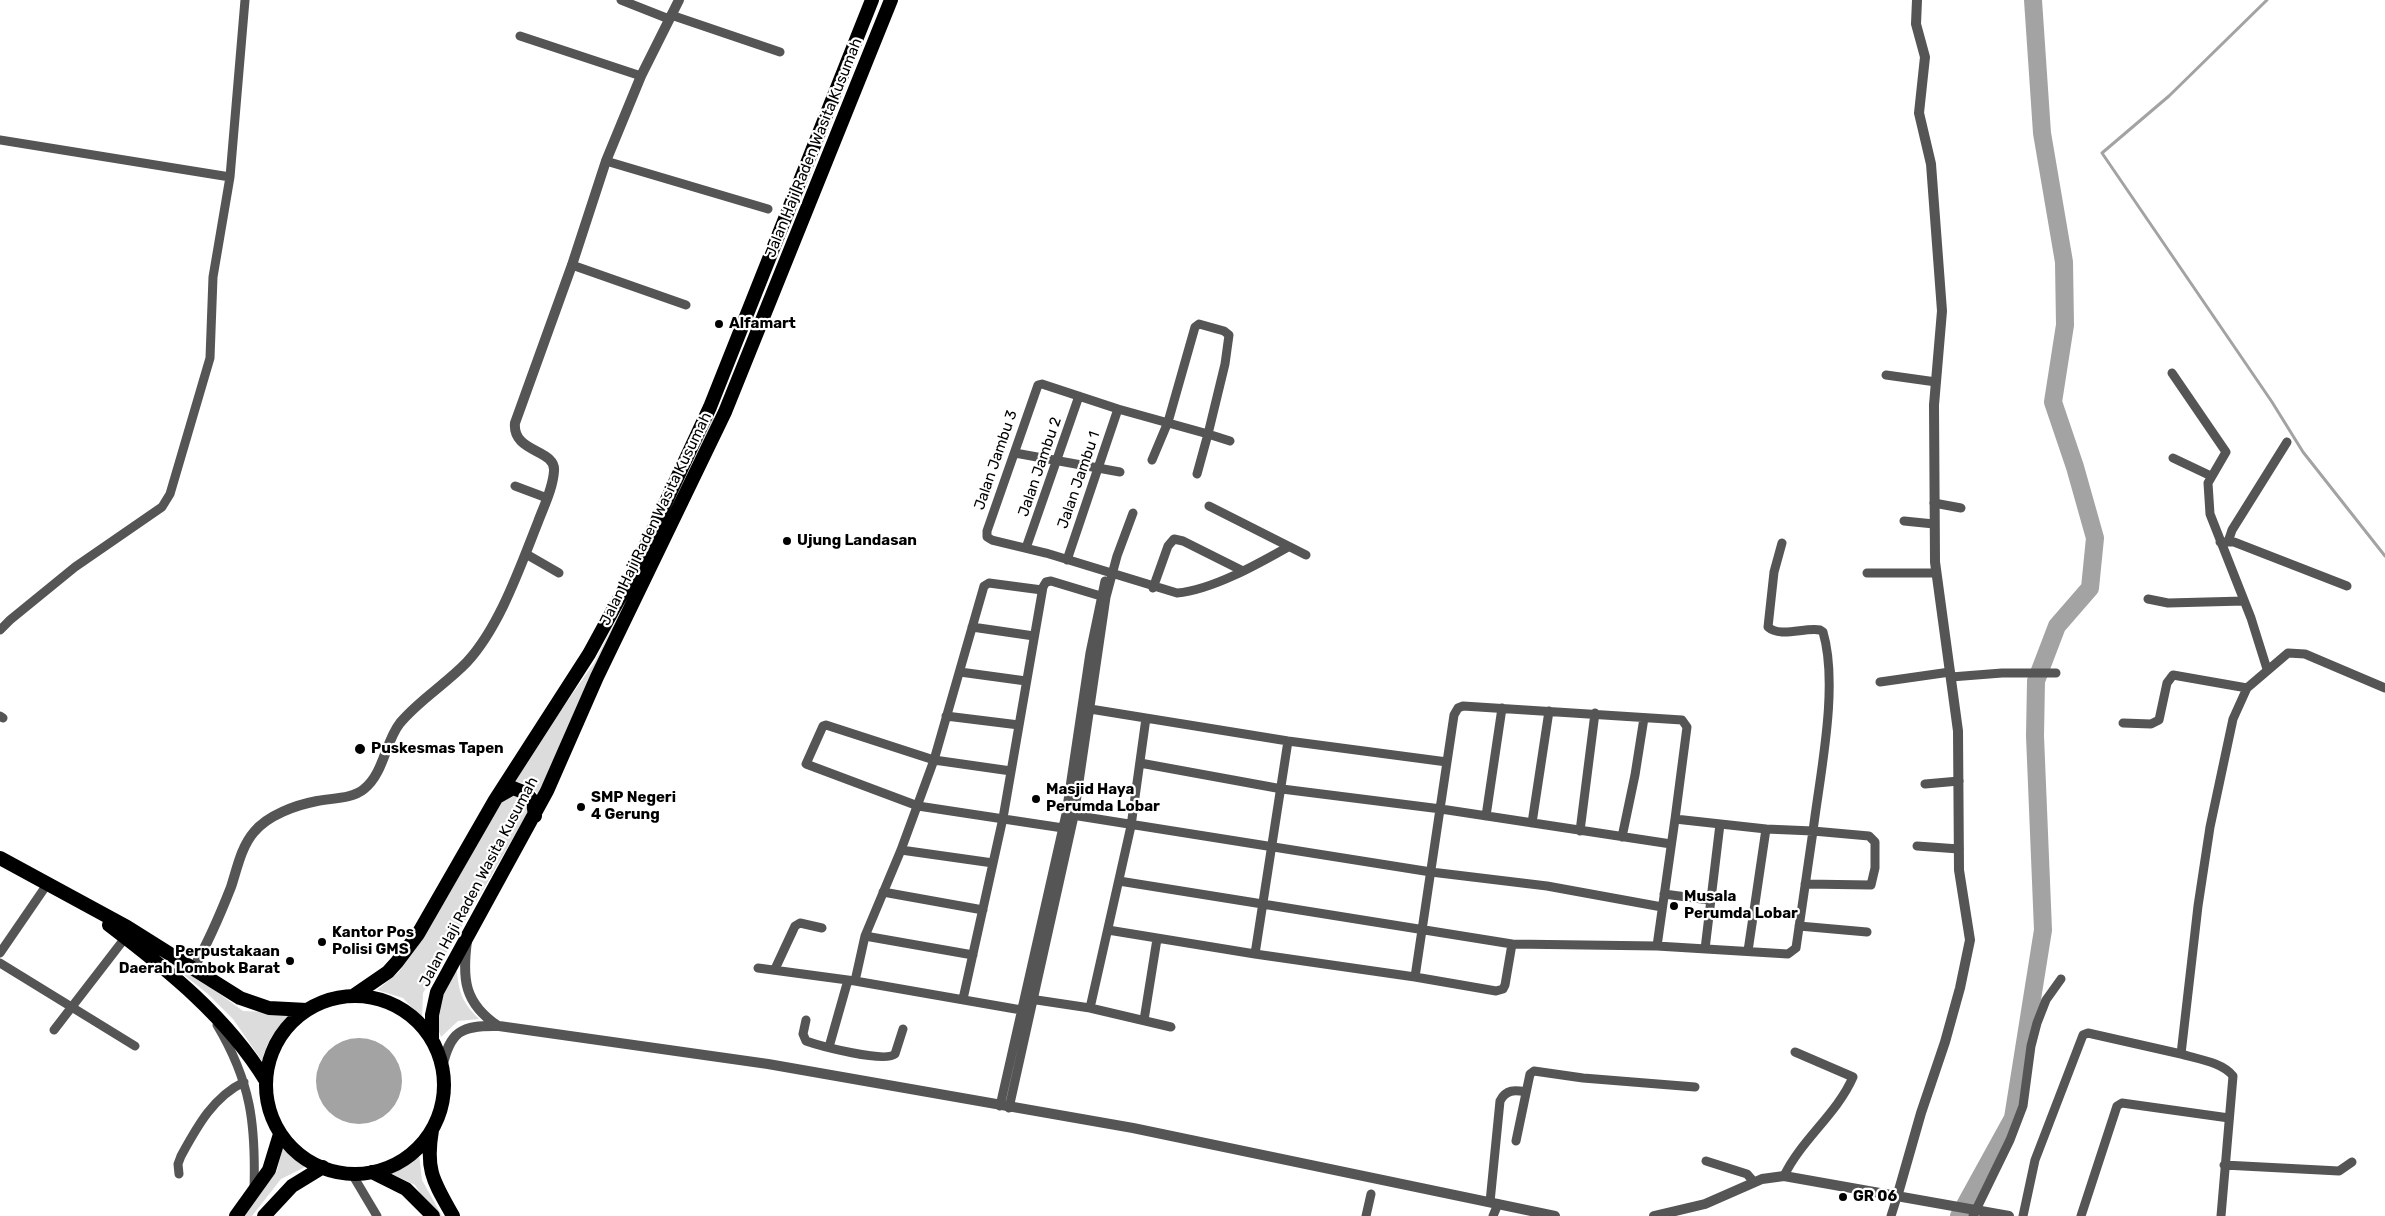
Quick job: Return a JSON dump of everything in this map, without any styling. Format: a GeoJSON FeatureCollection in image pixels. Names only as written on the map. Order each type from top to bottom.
{"type":"FeatureCollection","features":[{"type":"Feature","properties":{"kind":"highway","name":"Jalan Haji Raden Wasita Kusumah"},"geometry":{"type":"LineString","coordinates":[[353,996],[388,972],[410,945],[495,800],[606,623],[665,507],[710,407],[872,0]]}},
{"type":"Feature","properties":{"kind":"highway","name":"Jalan Haji Raden Wasita Kusumah"},"geometry":{"type":"LineString","coordinates":[[432,1040],[432,1015],[437,992],[468,933],[535,816],[598,677],[725,412],[891,0]]}},
{"type":"Feature","properties":{"kind":"highway"},"geometry":{"type":"LineString","coordinates":[[710,407],[725,412]]}},
{"type":"Feature","properties":{"kind":"highway"},"geometry":{"type":"LineString","coordinates":[[495,800],[509,789],[519,789],[533,801],[535,816]]}},
{"type":"Feature","properties":{"kind":"highway"},"geometry":{"type":"LineString","coordinates":[[0,858],[73,898],[154,951],[227,1026],[255,1062],[266,1081]]}},
{"type":"Feature","properties":{"kind":"highway"},"geometry":{"type":"LineString","coordinates":[[73,898],[125,938],[193,969],[230,993],[258,1006],[285,1010],[307,1010]]}},
{"type":"Feature","properties":{"kind":"highway"},"geometry":{"type":"LineString","coordinates":[[433,1127],[417,1148],[396,1163],[372,1172],[352,1174],[323,1168],[296,1152],[280,1134],[268,1105],[266,1081],[270,1058],[276,1044],[284,1031],[307,1010],[329,1000],[353,996],[377,998],[399,1007],[418,1022],[432,1040],[442,1068],[444,1088],[440,1108],[433,1127],[429,1160],[437,1190],[453,1216]]}},
{"type":"Feature","properties":{"kind":"highway"},"geometry":{"type":"LineString","coordinates":[[236,1216],[254,1192],[273,1160],[280,1134]]}},
{"type":"Feature","properties":{"kind":"highway"},"geometry":{"type":"LineString","coordinates":[[264,1216],[292,1186],[323,1168]]}},
{"type":"Feature","properties":{"kind":"highway"},"geometry":{"type":"LineString","coordinates":[[372,1172],[406,1189],[433,1216]]}},
{"type":"Feature","properties":{"kind":"street"},"geometry":{"type":"LineString","coordinates":[[0,630],[75,567],[158,510],[167,499],[210,358],[213,277],[230,177],[245,0]]}},
{"type":"Feature","properties":{"kind":"street"},"geometry":{"type":"LineString","coordinates":[[621,0],[780,52]]}},
{"type":"Feature","properties":{"kind":"street"},"geometry":{"type":"LineString","coordinates":[[193,969],[218,919],[246,845],[254,832],[273,817],[297,806],[350,795],[359,792],[368,785],[399,725],[418,705],[448,681],[478,649],[502,607],[526,554],[547,498],[554,471],[553,464],[549,459],[518,439],[514,432],[515,423],[572,265],[606,161],[641,76],[679,0]]}},
{"type":"Feature","properties":{"kind":"street"},"geometry":{"type":"LineString","coordinates":[[1891,1216],[1892,1196],[1945,1042],[1968,955],[1970,930],[1955,850],[1954,781],[1958,739],[1931,573],[1934,524],[1933,381],[1941,320],[1940,280],[1931,164],[1919,113],[1925,57],[1916,24],[1917,0]]}},
{"type":"Feature","properties":{"kind":"street"},"geometry":{"type":"LineString","coordinates":[[520,36],[641,76]]}},
{"type":"Feature","properties":{"kind":"street"},"geometry":{"type":"LineString","coordinates":[[0,140],[230,177]]}},
{"type":"Feature","properties":{"kind":"street"},"geometry":{"type":"LineString","coordinates":[[606,161],[768,209]]}},
{"type":"Feature","properties":{"kind":"street"},"geometry":{"type":"LineString","coordinates":[[572,265],[686,304]]}},
{"type":"Feature","properties":{"kind":"street"},"geometry":{"type":"LineString","coordinates":[[1152,460],[1168,422],[1195,327],[1199,324],[1224,331],[1228,335],[1224,364],[1197,474]]}},
{"type":"Feature","properties":{"kind":"street"},"geometry":{"type":"LineString","coordinates":[[2172,373],[2226,452],[2208,483],[2210,514],[2224,542],[2267,669]]}},
{"type":"Feature","properties":{"kind":"street"},"geometry":{"type":"LineString","coordinates":[[1886,376],[1933,381]]}},
{"type":"Feature","properties":{"kind":"street","name":"Jalan Jambu 3"},"geometry":{"type":"LineString","coordinates":[[1026,548],[987,538],[987,531],[1034,392],[1038,385],[1042,384],[1079,396]]}},
{"type":"Feature","properties":{"kind":"street"},"geometry":{"type":"LineString","coordinates":[[1079,396],[1230,441]]}},
{"type":"Feature","properties":{"kind":"street","name":"Jalan Jambu 2"},"geometry":{"type":"LineString","coordinates":[[1026,548],[1079,396]]}},
{"type":"Feature","properties":{"kind":"street","name":"Jalan Jambu 1"},"geometry":{"type":"LineString","coordinates":[[1067,560],[1118,409]]}},
{"type":"Feature","properties":{"kind":"street"},"geometry":{"type":"LineString","coordinates":[[2224,542],[2287,442]]}},
{"type":"Feature","properties":{"kind":"street"},"geometry":{"type":"LineString","coordinates":[[1015,452],[1120,472]]}},
{"type":"Feature","properties":{"kind":"street"},"geometry":{"type":"LineString","coordinates":[[2173,458],[2211,476]]}},
{"type":"Feature","properties":{"kind":"street"},"geometry":{"type":"LineString","coordinates":[[514,486],[547,498]]}},
{"type":"Feature","properties":{"kind":"street"},"geometry":{"type":"LineString","coordinates":[[1934,503],[1961,508]]}},
{"type":"Feature","properties":{"kind":"street"},"geometry":{"type":"LineString","coordinates":[[1209,506],[1306,555]]}},
{"type":"Feature","properties":{"kind":"street"},"geometry":{"type":"LineString","coordinates":[[1004,1107],[1006,1079],[1026,1011],[1070,815],[1103,597],[1109,574],[1133,513]]}},
{"type":"Feature","properties":{"kind":"street"},"geometry":{"type":"LineString","coordinates":[[1904,521],[1934,524]]}},
{"type":"Feature","properties":{"kind":"street"},"geometry":{"type":"LineString","coordinates":[[1154,588],[1168,546],[1174,539],[1183,541],[1243,571]]}},
{"type":"Feature","properties":{"kind":"street"},"geometry":{"type":"LineString","coordinates":[[2224,542],[2234,542],[2347,586]]}},
{"type":"Feature","properties":{"kind":"street"},"geometry":{"type":"LineString","coordinates":[[1119,881],[1512,944],[1657,946],[1791,954],[1796,948],[1800,926],[1830,684],[1828,652],[1823,632],[1820,630],[1780,632],[1768,627],[1774,572],[1782,543]]}},
{"type":"Feature","properties":{"kind":"street"},"geometry":{"type":"LineString","coordinates":[[1026,548],[1154,588],[1172,593],[1182,593],[1243,571],[1288,547]]}},
{"type":"Feature","properties":{"kind":"street"},"geometry":{"type":"LineString","coordinates":[[526,554],[559,573]]}},
{"type":"Feature","properties":{"kind":"street"},"geometry":{"type":"LineString","coordinates":[[1867,573],[1931,573]]}},
{"type":"Feature","properties":{"kind":"street"},"geometry":{"type":"LineString","coordinates":[[963,999],[1003,818],[1044,583],[1051,581],[1103,597]]}},
{"type":"Feature","properties":{"kind":"street"},"geometry":{"type":"LineString","coordinates":[[829,1047],[865,936],[901,850],[934,760],[986,583],[1042,590]]}},
{"type":"Feature","properties":{"kind":"street"},"geometry":{"type":"LineString","coordinates":[[2148,599],[2168,603],[2244,601]]}},
{"type":"Feature","properties":{"kind":"street"},"geometry":{"type":"LineString","coordinates":[[972,627],[1034,636]]}},
{"type":"Feature","properties":{"kind":"street"},"geometry":{"type":"LineString","coordinates":[[2181,1054],[2198,906],[2210,827],[2233,719],[2246,688],[2281,656],[2294,652],[2305,654],[2385,688]]}},
{"type":"Feature","properties":{"kind":"street"},"geometry":{"type":"LineString","coordinates":[[960,672],[1026,681]]}},
{"type":"Feature","properties":{"kind":"street"},"geometry":{"type":"LineString","coordinates":[[1880,682],[1947,674],[2056,673]]}},
{"type":"Feature","properties":{"kind":"street"},"geometry":{"type":"LineString","coordinates":[[2123,724],[2151,724],[2159,720],[2167,683],[2173,675],[2246,688]]}},
{"type":"Feature","properties":{"kind":"street"},"geometry":{"type":"LineString","coordinates":[[1415,976],[1457,709],[1463,706],[1682,720],[1687,725],[1657,946]]}},
{"type":"Feature","properties":{"kind":"street"},"geometry":{"type":"LineString","coordinates":[[1086,708],[1288,740],[1448,762]]}},
{"type":"Feature","properties":{"kind":"street"},"geometry":{"type":"LineString","coordinates":[[1486,816],[1502,708]]}},
{"type":"Feature","properties":{"kind":"street"},"geometry":{"type":"LineString","coordinates":[[1532,823],[1549,710]]}},
{"type":"Feature","properties":{"kind":"street"},"geometry":{"type":"LineString","coordinates":[[1580,830],[1595,713]]}},
{"type":"Feature","properties":{"kind":"street"},"geometry":{"type":"LineString","coordinates":[[946,716],[1019,725]]}},
{"type":"Feature","properties":{"kind":"street"},"geometry":{"type":"LineString","coordinates":[[1090,1008],[1131,826],[1146,718]]}},
{"type":"Feature","properties":{"kind":"street"},"geometry":{"type":"LineString","coordinates":[[1622,837],[1635,775],[1644,718]]}},
{"type":"Feature","properties":{"kind":"street"},"geometry":{"type":"LineString","coordinates":[[1011,771],[934,760],[826,725],[823,726],[806,763],[807,766],[918,806],[1063,828]]}},
{"type":"Feature","properties":{"kind":"street"},"geometry":{"type":"LineString","coordinates":[[1255,954],[1282,789],[1288,740]]}},
{"type":"Feature","properties":{"kind":"street"},"geometry":{"type":"LineString","coordinates":[[1140,763],[1282,789],[1441,809],[1671,844]]}},
{"type":"Feature","properties":{"kind":"street"},"geometry":{"type":"LineString","coordinates":[[1925,784],[1954,781]]}},
{"type":"Feature","properties":{"kind":"street"},"geometry":{"type":"LineString","coordinates":[[1070,815],[1431,872],[1547,886],[1662,907]]}},
{"type":"Feature","properties":{"kind":"street"},"geometry":{"type":"LineString","coordinates":[[1029,998],[1063,828],[1070,815]]}},
{"type":"Feature","properties":{"kind":"street"},"geometry":{"type":"LineString","coordinates":[[1675,819],[1766,829],[1869,836],[1873,838],[1875,842],[1875,868],[1873,882],[1868,885],[1805,884]]}},
{"type":"Feature","properties":{"kind":"street"},"geometry":{"type":"LineString","coordinates":[[1705,949],[1709,900],[1720,824]]}},
{"type":"Feature","properties":{"kind":"street"},"geometry":{"type":"LineString","coordinates":[[1748,951],[1766,829]]}},
{"type":"Feature","properties":{"kind":"street"},"geometry":{"type":"LineString","coordinates":[[1917,846],[1955,850]]}},
{"type":"Feature","properties":{"kind":"street"},"geometry":{"type":"LineString","coordinates":[[901,850],[993,863]]}},
{"type":"Feature","properties":{"kind":"street"},"geometry":{"type":"LineString","coordinates":[[0,952],[48,883]]}},
{"type":"Feature","properties":{"kind":"street"},"geometry":{"type":"LineString","coordinates":[[883,892],[983,910]]}},
{"type":"Feature","properties":{"kind":"street"},"geometry":{"type":"LineString","coordinates":[[1664,894],[1709,900]]}},
{"type":"Feature","properties":{"kind":"street"},"geometry":{"type":"LineString","coordinates":[[775,969],[795,926],[800,924],[822,928]]}},
{"type":"Feature","properties":{"kind":"street"},"geometry":{"type":"LineString","coordinates":[[1800,926],[1866,932]]}},
{"type":"Feature","properties":{"kind":"street"},"geometry":{"type":"LineString","coordinates":[[1108,930],[1255,954],[1415,976],[1500,991],[1505,985],[1512,944]]}},
{"type":"Feature","properties":{"kind":"street"},"geometry":{"type":"LineString","coordinates":[[468,933],[465,971],[469,993],[478,1010],[499,1026]]}},
{"type":"Feature","properties":{"kind":"street"},"geometry":{"type":"LineString","coordinates":[[865,936],[973,955]]}},
{"type":"Feature","properties":{"kind":"street"},"geometry":{"type":"LineString","coordinates":[[54,1030],[125,938]]}},
{"type":"Feature","properties":{"kind":"street"},"geometry":{"type":"LineString","coordinates":[[1144,1020],[1157,939]]}},
{"type":"Feature","properties":{"kind":"street"},"geometry":{"type":"LineString","coordinates":[[0,963],[135,1046]]}},
{"type":"Feature","properties":{"kind":"street"},"geometry":{"type":"LineString","coordinates":[[758,968],[851,981],[1026,1011]]}},
{"type":"Feature","properties":{"kind":"street"},"geometry":{"type":"LineString","coordinates":[[1972,1213],[2001,1160],[2023,1106],[2036,1023],[2046,1000],[2061,979]]}},
{"type":"Feature","properties":{"kind":"street"},"geometry":{"type":"LineString","coordinates":[[1029,998],[1090,1008],[1171,1027]]}},
{"type":"Feature","properties":{"kind":"street"},"geometry":{"type":"LineString","coordinates":[[205,1005],[233,1051],[244,1082],[255,1150],[254,1192]]}},
{"type":"Feature","properties":{"kind":"street"},"geometry":{"type":"LineString","coordinates":[[1004,1107],[1015,1080],[1026,1011]]}},
{"type":"Feature","properties":{"kind":"street"},"geometry":{"type":"LineString","coordinates":[[806,1020],[804,1039],[829,1047],[890,1057],[896,1052],[903,1029]]}},
{"type":"Feature","properties":{"kind":"street"},"geometry":{"type":"LineString","coordinates":[[442,1068],[446,1050],[461,1030],[477,1026],[499,1026],[768,1064],[1132,1128],[1494,1203],[1533,1214],[1555,1216]]}},
{"type":"Feature","properties":{"kind":"street"},"geometry":{"type":"LineString","coordinates":[[2023,1216],[2035,1160],[2083,1035],[2088,1033],[2181,1054],[2219,1066],[2231,1073],[2221,1216]]}},
{"type":"Feature","properties":{"kind":"street"},"geometry":{"type":"LineString","coordinates":[[1784,1176],[1790,1163],[1842,1097],[1852,1078],[1850,1074],[1795,1052]]}},
{"type":"Feature","properties":{"kind":"street"},"geometry":{"type":"LineString","coordinates":[[1516,1141],[1530,1074],[1534,1070],[1582,1078],[1695,1087]]}},
{"type":"Feature","properties":{"kind":"street"},"geometry":{"type":"LineString","coordinates":[[1006,1079],[1015,1080]]}},
{"type":"Feature","properties":{"kind":"street"},"geometry":{"type":"LineString","coordinates":[[179,1174],[178,1164],[181,1156],[213,1104],[231,1088],[244,1082]]}},
{"type":"Feature","properties":{"kind":"street"},"geometry":{"type":"LineString","coordinates":[[1493,1216],[1500,1101],[1507,1092],[1512,1090],[1526,1092]]}},
{"type":"Feature","properties":{"kind":"street"},"geometry":{"type":"LineString","coordinates":[[2081,1216],[2117,1106],[2122,1104],[2229,1118]]}},
{"type":"Feature","properties":{"kind":"street"},"geometry":{"type":"LineString","coordinates":[[1706,1161],[1747,1174],[1754,1182]]}},
{"type":"Feature","properties":{"kind":"street"},"geometry":{"type":"LineString","coordinates":[[2224,1165],[2339,1172],[2352,1162]]}},
{"type":"Feature","properties":{"kind":"street"},"geometry":{"type":"LineString","coordinates":[[352,1174],[378,1216]]}},
{"type":"Feature","properties":{"kind":"street"},"geometry":{"type":"LineString","coordinates":[[1654,1216],[1705,1204],[1762,1179],[1784,1176],[1943,1205],[1972,1213],[2009,1216]]}},
{"type":"Feature","properties":{"kind":"street"},"geometry":{"type":"LineString","coordinates":[[1366,1216],[1371,1194]]}},
{"type":"Feature","properties":{"kind":"street"},"geometry":{"type":"LineString","coordinates":[[1938,1216],[1943,1205]]}},
{"type":"Feature","properties":{"kind":"shaded area"},"geometry":{"type":"Polygon","coordinates":[[[711,417],[716,419],[541,799],[528,785],[515,782],[510,783],[594,663],[656,542],[711,417]]]}},
{"type":"Feature","properties":{"kind":"shaded area"},"geometry":{"type":"Polygon","coordinates":[[[517,791],[530,809],[423,993],[422,1018],[403,998],[377,990],[398,973],[417,947],[505,794],[517,791]]]}},
{"type":"Feature","properties":{"kind":"shaded area"},"geometry":{"type":"Polygon","coordinates":[[[161,951],[243,1011],[292,1013],[273,1035],[262,1061],[233,1019],[208,994],[159,955],[161,951]]]}},
{"type":"Feature","properties":{"kind":"shaded area"},"geometry":{"type":"Polygon","coordinates":[[[456,965],[461,995],[479,1019],[458,1021],[441,1037],[437,1026],[439,991],[456,965]]]}},
{"type":"Feature","properties":{"kind":"shaded area"},"geometry":{"type":"Polygon","coordinates":[[[359,1038],[376,1041],[395,1057],[399,1064],[402,1081],[399,1098],[383,1117],[376,1121],[359,1124],[342,1121],[323,1105],[319,1098],[316,1081],[319,1064],[335,1045],[342,1041],[359,1038]]]}},
{"type":"Feature","properties":{"kind":"shaded area"},"geometry":{"type":"Polygon","coordinates":[[[283,1146],[293,1158],[305,1167],[281,1179],[252,1216],[242,1216],[277,1171],[283,1146]]]}},
{"type":"Feature","properties":{"kind":"shaded area"},"geometry":{"type":"Polygon","coordinates":[[[419,1154],[422,1180],[442,1216],[434,1216],[415,1185],[390,1173],[419,1154]]]}},
{"type":"Feature","properties":{"kind":"waterway"},"geometry":{"type":"LineString","coordinates":[[1959,1216],[2013,1118],[2043,930],[2035,736],[2036,681],[2057,626],[2090,588],[2095,538],[2075,467],[2053,402],[2065,325],[2064,262],[2042,133],[2033,0]]}},
{"type":"Feature","properties":{"kind":"waterway"},"geometry":{"type":"LineString","coordinates":[[2267,0],[2169,96],[2102,153],[2272,402],[2303,452],[2385,556]]}},
{"type":"Feature","properties":{"kind":"place","name":"Alfamart"},"geometry":{"type":"Point","coordinates":[719,324]}},
{"type":"Feature","properties":{"kind":"place","name":"Ujung Landasan"},"geometry":{"type":"Point","coordinates":[787,541]}},
{"type":"Feature","properties":{"kind":"place","name":"Puskesmas Tapen"},"geometry":{"type":"Point","coordinates":[360,749]}},
{"type":"Feature","properties":{"kind":"place","name":"Masjid Haya Perumda Lobar"},"geometry":{"type":"Point","coordinates":[1036,799]}},
{"type":"Feature","properties":{"kind":"place","name":"SMP Negeri 4 Gerung"},"geometry":{"type":"Point","coordinates":[581,807]}},
{"type":"Feature","properties":{"kind":"place","name":"Musala Perumda Lobar"},"geometry":{"type":"Point","coordinates":[1674,906]}},
{"type":"Feature","properties":{"kind":"place","name":"Kantor Pos Polisi GMS"},"geometry":{"type":"Point","coordinates":[322,942]}},
{"type":"Feature","properties":{"kind":"place","name":"Perpustakaan Daerah Lombok Barat"},"geometry":{"type":"Point","coordinates":[290,961]}},
{"type":"Feature","properties":{"kind":"place","name":"GR 06"},"geometry":{"type":"Point","coordinates":[1843,1197]}}]}
